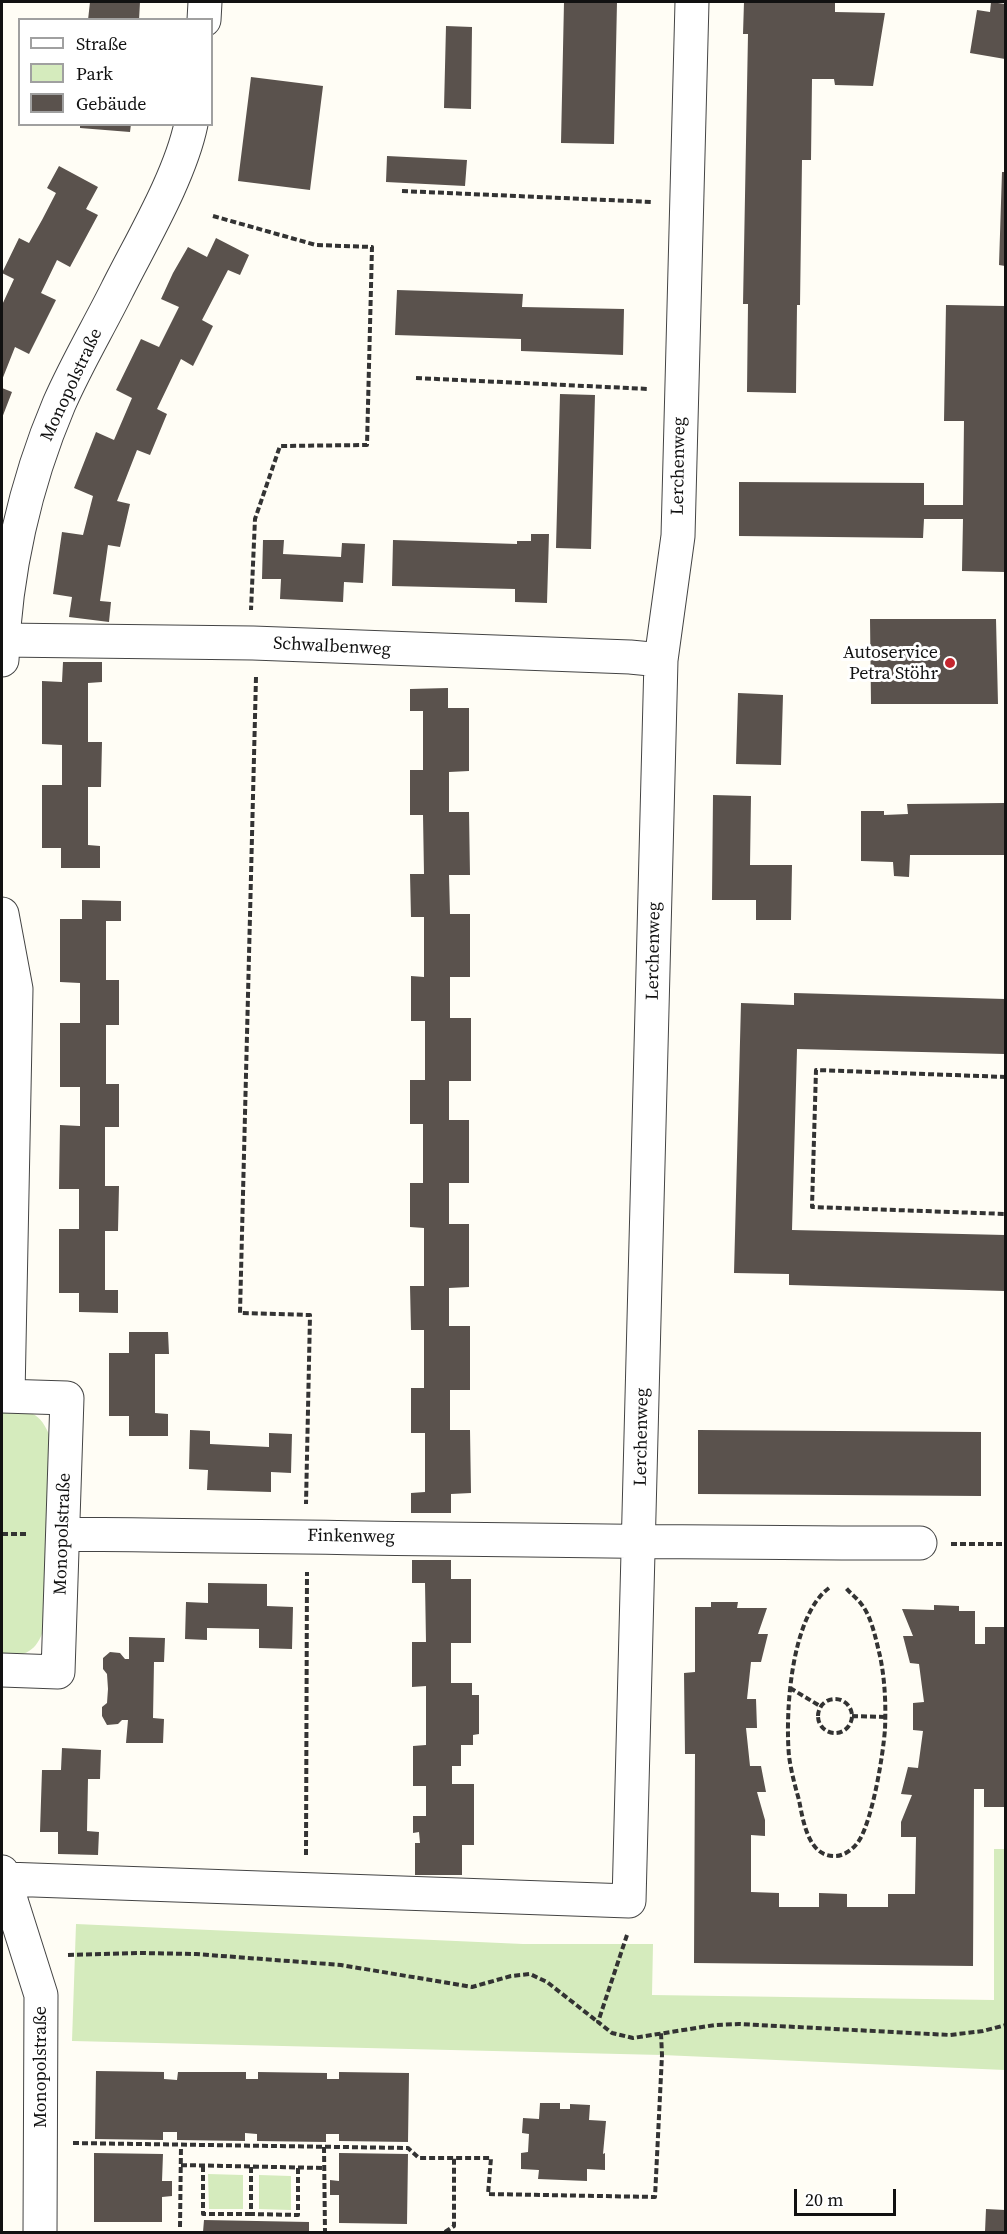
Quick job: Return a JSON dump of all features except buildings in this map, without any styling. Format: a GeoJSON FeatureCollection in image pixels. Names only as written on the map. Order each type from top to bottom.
{"type":"FeatureCollection","features":[{"type":"Feature","properties":{"kind":"street"},"geometry":{"type":"LineString","coordinates":[[204,18],[206,2]]}},
{"type":"Feature","properties":{"kind":"street","name":"Lerchenweg"},"geometry":{"type":"LineString","coordinates":[[629,1901],[661,660],[678,536],[692,2]]}},
{"type":"Feature","properties":{"kind":"street","name":"Monopolstraße"},"geometry":{"type":"LineString","coordinates":[[2,660],[2,640],[13,554],[34,471],[59,403],[154,216],[174,172],[190,126]]}},
{"type":"Feature","properties":{"kind":"street","name":"Schwalbenweg"},"geometry":{"type":"LineString","coordinates":[[2,640],[253,643],[661,660]]}},
{"type":"Feature","properties":{"kind":"street","name":"Monopolstraße"},"geometry":{"type":"LineString","coordinates":[[2,914],[16,989],[5,1396],[67,1398],[58,1672],[2,1670]]}},
{"type":"Feature","properties":{"kind":"street","name":"Finkenweg"},"geometry":{"type":"LineString","coordinates":[[63,1534],[308,1536],[639,1543],[920,1544]]}},
{"type":"Feature","properties":{"kind":"street"},"geometry":{"type":"LineString","coordinates":[[3,1875],[629,1901]]}},
{"type":"Feature","properties":{"kind":"street","name":"Monopolstraße"},"geometry":{"type":"LineString","coordinates":[[3,1875],[42,1995],[40,2232]]}},
{"type":"Feature","properties":{"kind":"path"},"geometry":{"type":"LineString","coordinates":[[402,191],[652,202]]}},
{"type":"Feature","properties":{"kind":"path"},"geometry":{"type":"LineString","coordinates":[[213,216],[316,245],[372,247],[367,445],[280,446],[255,519],[250,616]]}},
{"type":"Feature","properties":{"kind":"path"},"geometry":{"type":"LineString","coordinates":[[416,378],[651,389]]}},
{"type":"Feature","properties":{"kind":"path"},"geometry":{"type":"LineString","coordinates":[[256,674],[240,1313],[310,1315],[305,1515],[308,1536],[306,1889]]}},
{"type":"Feature","properties":{"kind":"path"},"geometry":{"type":"LineString","coordinates":[[1005,1077],[816,1070],[812,1207],[1005,1214]]}},
{"type":"Feature","properties":{"kind":"path"},"geometry":{"type":"LineString","coordinates":[[920,1544],[1005,1544]]}},
{"type":"Feature","properties":{"kind":"path"},"geometry":{"type":"LineString","coordinates":[[829,1588],[820,1595],[808,1615],[795,1654],[788,1725],[789,1757],[802,1818],[811,1843],[823,1855],[836,1857],[851,1851],[860,1839],[872,1803],[881,1763],[885,1717],[885,1692],[880,1656],[868,1617],[862,1605],[846,1588]]}},
{"type":"Feature","properties":{"kind":"path"},"geometry":{"type":"LineString","coordinates":[[790,1688],[820,1706]]}},
{"type":"Feature","properties":{"kind":"path"},"geometry":{"type":"LineString","coordinates":[[829,1699],[840,1699],[849,1706],[852,1716],[851,1723],[843,1731],[831,1733],[819,1723],[818,1712],[820,1706],[829,1699]]}},
{"type":"Feature","properties":{"kind":"path"},"geometry":{"type":"LineString","coordinates":[[852,1716],[885,1717]]}},
{"type":"Feature","properties":{"kind":"path"},"geometry":{"type":"LineString","coordinates":[[598,2022],[627,1934],[629,1901]]}},
{"type":"Feature","properties":{"kind":"path"},"geometry":{"type":"LineString","coordinates":[[68,1955],[196,1954],[318,1963],[472,1987],[510,1976],[531,1974],[547,1982],[612,2033],[633,2038],[715,2025],[739,2024],[950,2036],[1005,2025]]}},
{"type":"Feature","properties":{"kind":"path"},"geometry":{"type":"LineString","coordinates":[[63,2143],[408,2148],[419,2158],[491,2158],[488,2194],[655,2197],[662,2055],[661,2033]]}},
{"type":"Feature","properties":{"kind":"path"},"geometry":{"type":"LineString","coordinates":[[180,2227],[181,2146]]}},
{"type":"Feature","properties":{"kind":"path"},"geometry":{"type":"LineString","coordinates":[[324,2147],[325,2232]]}},
{"type":"Feature","properties":{"kind":"path"},"geometry":{"type":"LineString","coordinates":[[445,2232],[454,2226],[454,2158]]}},
{"type":"Feature","properties":{"kind":"path"},"geometry":{"type":"LineString","coordinates":[[181,2165],[324,2168]]}},
{"type":"Feature","properties":{"kind":"path"},"geometry":{"type":"LineString","coordinates":[[203,2166],[203,2214],[298,2215],[298,2167]]}},
{"type":"Feature","properties":{"kind":"path"},"geometry":{"type":"LineString","coordinates":[[251,2167],[251,2214]]}},
{"type":"Feature","properties":{"kind":"green space"},"geometry":{"type":"Polygon","coordinates":[[[2,1408],[26,1411],[38,1417],[51,1439],[45,1625],[35,1646],[25,1653],[11,1656],[2,1656],[2,1408]]]}},
{"type":"Feature","properties":{"kind":"green space"},"geometry":{"type":"Polygon","coordinates":[[[994,1849],[1005,1849],[1005,2070],[662,2055],[72,2041],[76,1924],[523,1944],[653,1944],[652,1995],[994,2000],[994,1849]]]}},
{"type":"Feature","properties":{"kind":"green space"},"geometry":{"type":"Polygon","coordinates":[[[208,2174],[243,2175],[243,2209],[209,2209],[208,2174]]]}},
{"type":"Feature","properties":{"kind":"green space"},"geometry":{"type":"Polygon","coordinates":[[[259,2175],[291,2176],[291,2210],[259,2209],[259,2175]]]}},
{"type":"Feature","properties":{"kind":"place","name":"Autoservice Petra Stöhr"},"geometry":{"type":"Point","coordinates":[950,663]}}]}
